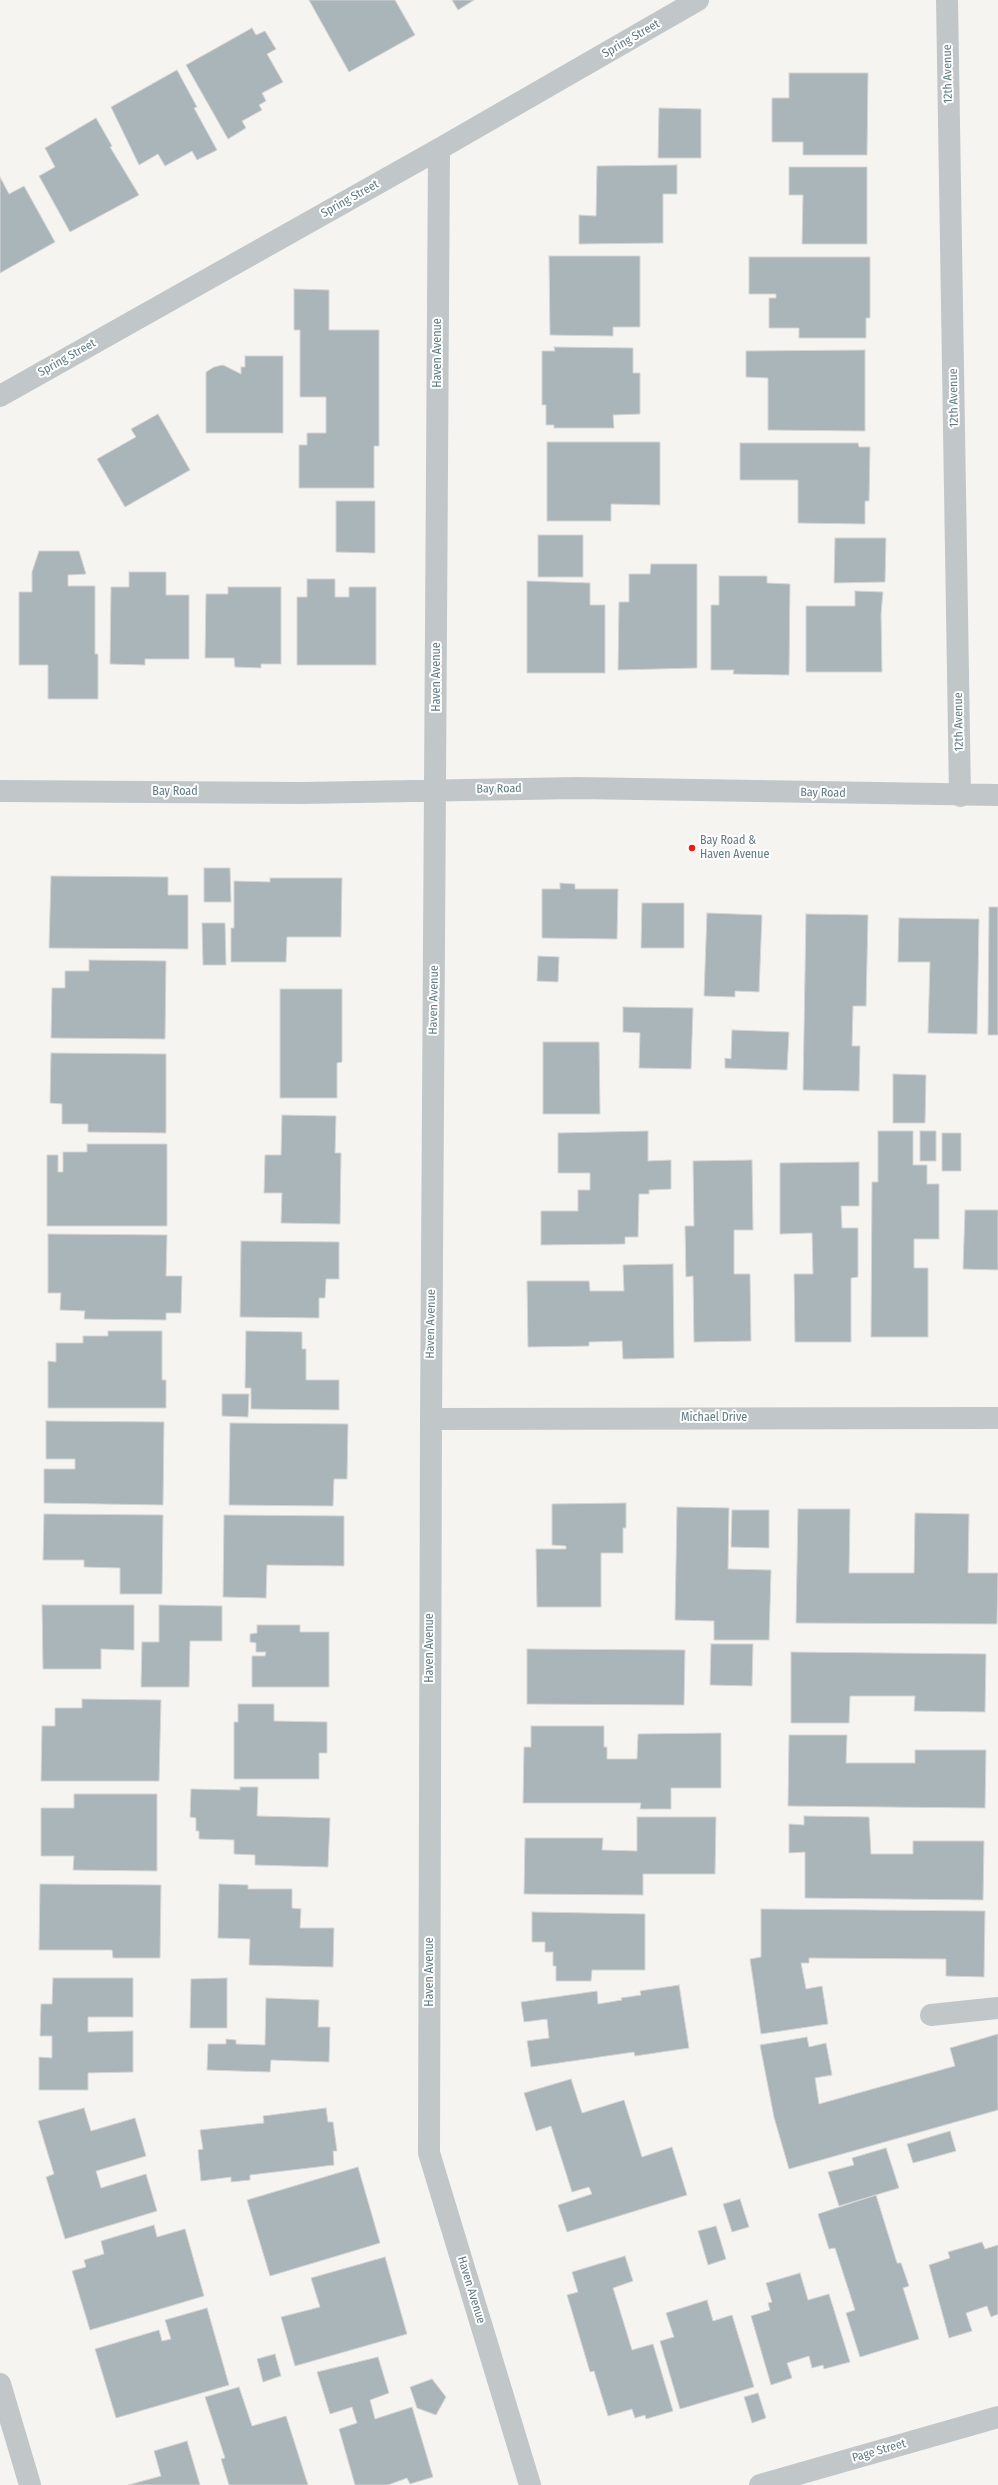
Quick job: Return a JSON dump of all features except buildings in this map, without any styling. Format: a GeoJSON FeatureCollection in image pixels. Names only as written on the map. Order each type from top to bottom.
{"type":"FeatureCollection","features":[{"type":"Feature","properties":{"kind":"street","name":"Spring Street"},"geometry":{"type":"LineString","coordinates":[[0,396],[439,149],[698,0]]}},
{"type":"Feature","properties":{"kind":"street","name":"12th Avenue"},"geometry":{"type":"LineString","coordinates":[[947,0],[960,796]]}},
{"type":"Feature","properties":{"kind":"street","name":"Haven Avenue"},"geometry":{"type":"LineString","coordinates":[[439,149],[436,790],[430,1419],[429,2153],[530,2485]]}},
{"type":"Feature","properties":{"kind":"street","name":"Bay Road"},"geometry":{"type":"LineString","coordinates":[[0,791],[303,793],[577,788],[960,796],[998,795]]}},
{"type":"Feature","properties":{"kind":"street","name":"Michael Drive"},"geometry":{"type":"LineString","coordinates":[[430,1419],[998,1418]]}},
{"type":"Feature","properties":{"kind":"street"},"geometry":{"type":"LineString","coordinates":[[931,2015],[998,2008]]}},
{"type":"Feature","properties":{"kind":"street"},"geometry":{"type":"LineString","coordinates":[[0,2384],[30,2485]]}},
{"type":"Feature","properties":{"kind":"street","name":"Page Street"},"geometry":{"type":"LineString","coordinates":[[760,2485],[998,2417]]}},
{"type":"Feature","properties":{"kind":"place","name":"Bay Road & Haven Avenue"},"geometry":{"type":"Point","coordinates":[692,848]}}]}
